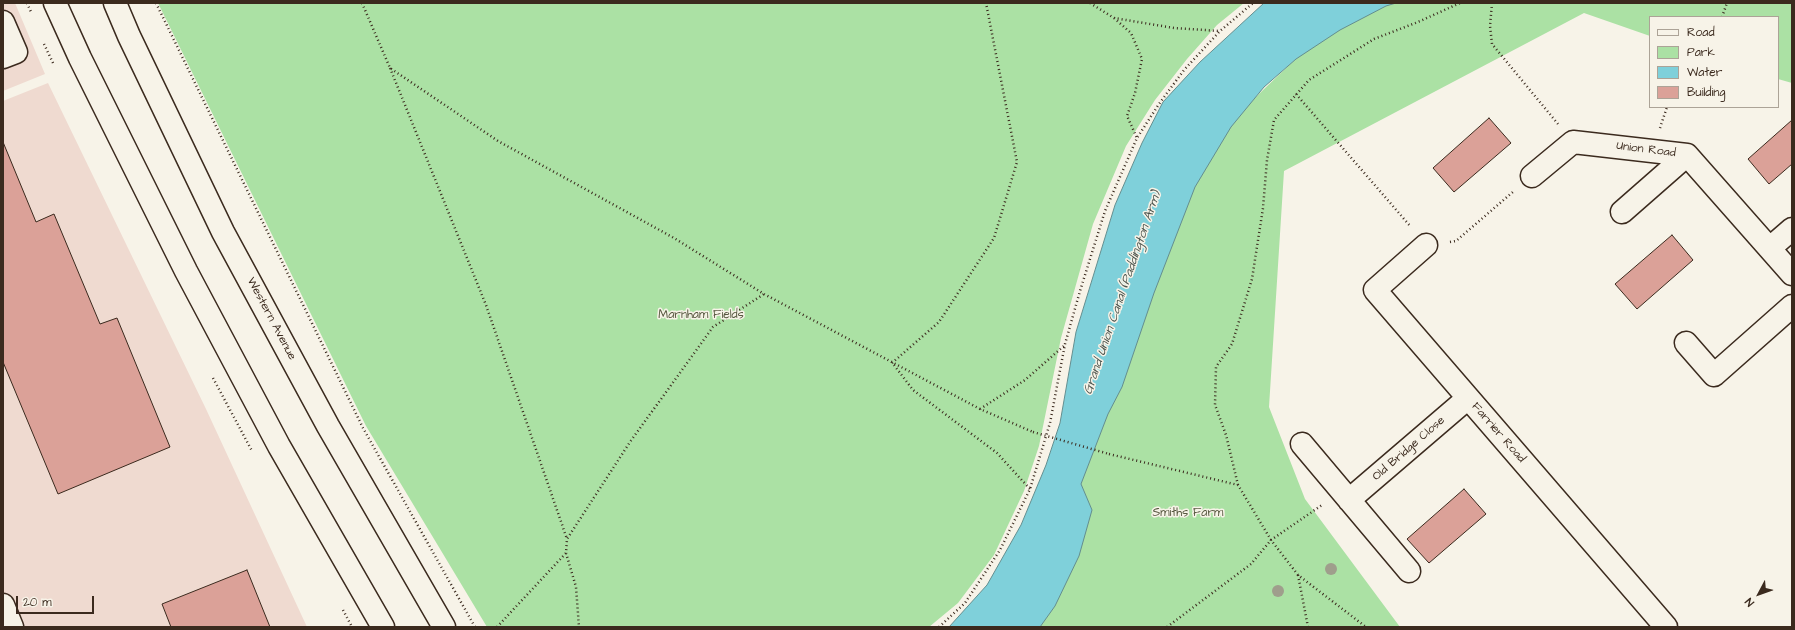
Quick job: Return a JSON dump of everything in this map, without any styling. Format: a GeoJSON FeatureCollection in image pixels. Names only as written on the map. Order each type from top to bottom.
{"type":"FeatureCollection","features":[{"type":"Feature","properties":{"kind":"main road"},"geometry":{"type":"LineString","coordinates":[[55,3],[80,58],[186,271],[280,446],[383,627]]}},
{"type":"Feature","properties":{"kind":"main road","name":"Western Avenue"},"geometry":{"type":"LineString","coordinates":[[115,3],[132,43],[223,232],[328,426],[444,627]]}},
{"type":"Feature","properties":{"kind":"main road"},"geometry":{"type":"LineString","coordinates":[[3,22],[16,52],[3,57]]}},
{"type":"Feature","properties":{"kind":"main road"},"geometry":{"type":"LineString","coordinates":[[1532,176],[1573,142]]}},
{"type":"Feature","properties":{"kind":"main road","name":"Union Road"},"geometry":{"type":"LineString","coordinates":[[1573,142],[1687,155],[1792,274]]}},
{"type":"Feature","properties":{"kind":"main road"},"geometry":{"type":"LineString","coordinates":[[1622,212],[1687,155]]}},
{"type":"Feature","properties":{"kind":"main road"},"geometry":{"type":"LineString","coordinates":[[1770,248],[1792,229]]}},
{"type":"Feature","properties":{"kind":"main road","name":"Farrier Road"},"geometry":{"type":"LineString","coordinates":[[1426,245],[1375,290],[1468,398],[1657,624]]}},
{"type":"Feature","properties":{"kind":"main road"},"geometry":{"type":"LineString","coordinates":[[1686,343],[1714,375],[1792,306]]}},
{"type":"Feature","properties":{"kind":"main road","name":"Old Bridge Close"},"geometry":{"type":"LineString","coordinates":[[1349,500],[1468,398]]}},
{"type":"Feature","properties":{"kind":"main road"},"geometry":{"type":"LineString","coordinates":[[1302,444],[1408,571]]}},
{"type":"Feature","properties":{"kind":"main road"},"geometry":{"type":"LineString","coordinates":[[3,605],[12,627]]}},
{"type":"Feature","properties":{"kind":"path"},"geometry":{"type":"LineString","coordinates":[[156,3],[363,428],[475,627]]}},
{"type":"Feature","properties":{"kind":"path"},"geometry":{"type":"LineString","coordinates":[[362,3],[390,68],[486,305],[567,539],[566,553],[576,587],[579,627]]}},
{"type":"Feature","properties":{"kind":"path"},"geometry":{"type":"LineString","coordinates":[[892,363],[939,322],[994,238],[1017,162],[986,3]]}},
{"type":"Feature","properties":{"kind":"path"},"geometry":{"type":"LineString","coordinates":[[1090,3],[1114,18],[1131,34],[1142,59],[1135,93],[1126,116],[1138,138]]}},
{"type":"Feature","properties":{"kind":"path"},"geometry":{"type":"LineString","coordinates":[[939,627],[965,603],[987,570],[1000,550],[1030,489],[1050,423],[1065,344],[1106,211],[1138,138],[1159,104],[1184,70],[1220,31],[1253,3]]}},
{"type":"Feature","properties":{"kind":"path"},"geometry":{"type":"LineString","coordinates":[[1366,627],[1298,575],[1271,540],[1238,485],[1226,435],[1215,405],[1216,367],[1232,344],[1252,279],[1263,208],[1267,160],[1274,120],[1309,80],[1374,39],[1418,22],[1460,3]]}},
{"type":"Feature","properties":{"kind":"path"},"geometry":{"type":"LineString","coordinates":[[1492,3],[1490,26],[1492,44],[1573,142]]}},
{"type":"Feature","properties":{"kind":"path"},"geometry":{"type":"LineString","coordinates":[[1722,16],[1727,3]]}},
{"type":"Feature","properties":{"kind":"path"},"geometry":{"type":"LineString","coordinates":[[1114,18],[1174,28],[1220,31]]}},
{"type":"Feature","properties":{"kind":"path"},"geometry":{"type":"LineString","coordinates":[[390,68],[498,141],[674,238],[764,294],[980,409],[1033,432],[1109,454],[1238,485]]}},
{"type":"Feature","properties":{"kind":"path"},"geometry":{"type":"LineString","coordinates":[[1296,94],[1426,245],[1456,241],[1532,176]]}},
{"type":"Feature","properties":{"kind":"path"},"geometry":{"type":"LineString","coordinates":[[567,539],[630,442],[713,327],[764,294]]}},
{"type":"Feature","properties":{"kind":"path"},"geometry":{"type":"LineString","coordinates":[[980,409],[1025,380],[1065,344]]}},
{"type":"Feature","properties":{"kind":"path"},"geometry":{"type":"LineString","coordinates":[[892,363],[913,390],[997,453],[1030,489]]}},
{"type":"Feature","properties":{"kind":"path"},"geometry":{"type":"LineString","coordinates":[[1167,627],[1251,564],[1271,540],[1333,497],[1349,500]]}},
{"type":"Feature","properties":{"kind":"path"},"geometry":{"type":"LineString","coordinates":[[497,627],[566,553]]}},
{"type":"Feature","properties":{"kind":"path"},"geometry":{"type":"LineString","coordinates":[[1298,575],[1308,627]]}},
{"type":"Feature","properties":{"kind":"shaded area"},"geometry":{"type":"Polygon","coordinates":[[[3,3],[15,3],[45,74],[3,91],[3,3]]]}},
{"type":"Feature","properties":{"kind":"shaded area"},"geometry":{"type":"Polygon","coordinates":[[[48,83],[206,409],[307,627],[3,627],[3,101],[48,83]]]}},
{"type":"Feature","properties":{"kind":"green space","name":"Marnham Fields"},"geometry":{"type":"Polygon","coordinates":[[[158,3],[1244,3],[1217,25],[1187,59],[1155,100],[1126,146],[1093,224],[1061,338],[1039,446],[1024,491],[994,555],[958,603],[929,627],[487,627],[366,426],[158,3]]]}},
{"type":"Feature","properties":{"kind":"green space","name":"Smiths Farm"},"geometry":{"type":"Polygon","coordinates":[[[1387,3],[1792,3],[1792,83],[1779,79],[1779,16],[1649,16],[1649,36],[1584,13],[1284,171],[1269,407],[1305,499],[1400,627],[1033,627],[1081,469],[1212,139],[1334,22],[1387,3]]]}},
{"type":"Feature","properties":{"kind":"water","name":"Grand Union Canal (Paddington Arm)"},"geometry":{"type":"Polygon","coordinates":[[[1264,3],[1396,3],[1386,6],[1340,30],[1296,59],[1264,87],[1231,127],[1195,187],[1154,293],[1122,387],[1108,414],[1081,484],[1092,510],[1079,556],[1055,606],[1040,627],[949,627],[987,585],[1021,525],[1046,465],[1060,423],[1076,332],[1115,205],[1142,143],[1163,102],[1200,62],[1264,3]]]}},
{"type":"Feature","properties":{"kind":"building"},"geometry":{"type":"Polygon","coordinates":[[[1489,118],[1511,143],[1454,192],[1433,168],[1489,118]]]}},
{"type":"Feature","properties":{"kind":"building"},"geometry":{"type":"Polygon","coordinates":[[[1792,120],[1792,164],[1769,184],[1748,159],[1792,120]]]}},
{"type":"Feature","properties":{"kind":"building"},"geometry":{"type":"Polygon","coordinates":[[[3,142],[36,222],[54,214],[100,324],[117,318],[170,447],[58,494],[3,362],[3,142]]]}},
{"type":"Feature","properties":{"kind":"building"},"geometry":{"type":"Polygon","coordinates":[[[1672,235],[1693,260],[1637,309],[1615,284],[1672,235]]]}},
{"type":"Feature","properties":{"kind":"building"},"geometry":{"type":"Polygon","coordinates":[[[1464,489],[1486,514],[1429,563],[1407,539],[1464,489]]]}},
{"type":"Feature","properties":{"kind":"building"},"geometry":{"type":"Polygon","coordinates":[[[247,570],[270,627],[171,627],[162,604],[247,570]]]}}]}
